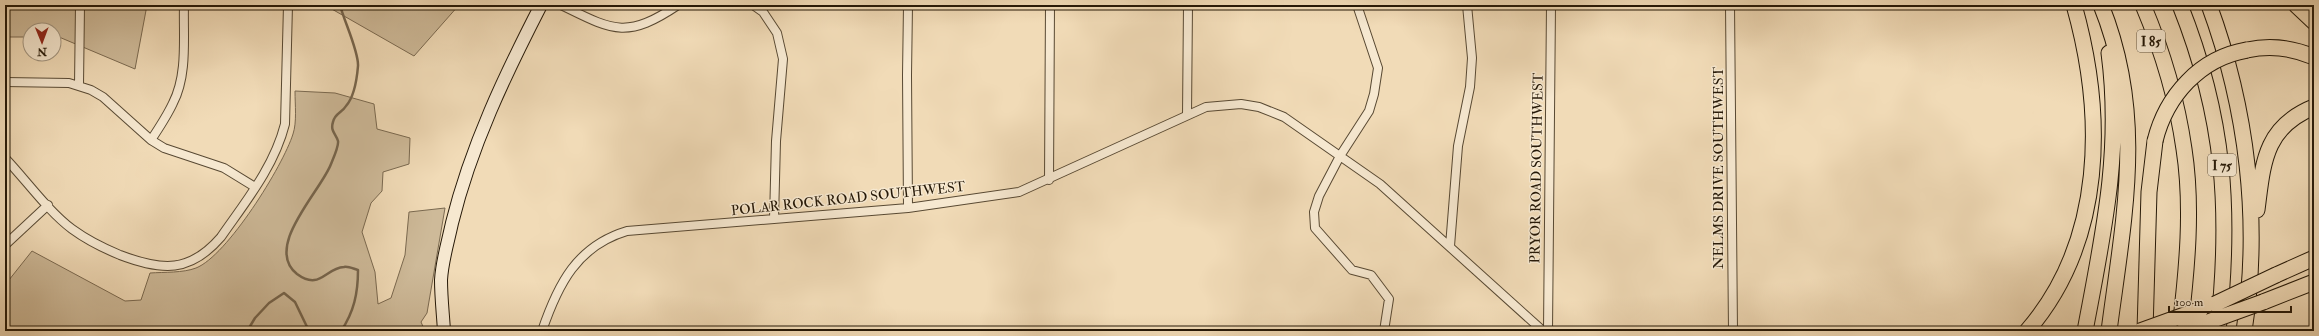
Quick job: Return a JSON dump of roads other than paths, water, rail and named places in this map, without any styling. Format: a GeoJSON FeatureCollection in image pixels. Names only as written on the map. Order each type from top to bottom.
{"type":"FeatureCollection","features":[{"type":"Feature","properties":{"kind":"highway"},"geometry":{"type":"LineString","coordinates":[[2027,331],[2056,292],[2069,267],[2079,240],[2087,208],[2093,152],[2091,109],[2084,46],[2074,5]]}},
{"type":"Feature","properties":{"kind":"highway"},"geometry":{"type":"LineString","coordinates":[[2085,331],[2111,182],[2115,131],[2111,69],[2100,5]]}},
{"type":"Feature","properties":{"kind":"highway"},"geometry":{"type":"LineString","coordinates":[[2100,5],[2119,58],[2128,122],[2126,191],[2109,331]]}},
{"type":"Feature","properties":{"kind":"highway","name":"I 85"},"geometry":{"type":"LineString","coordinates":[[2134,5],[2168,77]]}},
{"type":"Feature","properties":{"kind":"highway"},"geometry":{"type":"LineString","coordinates":[[2143,5],[2168,77],[2184,148],[2187,180],[2188,242],[2179,331]]}},
{"type":"Feature","properties":{"kind":"highway","name":"I 75"},"geometry":{"type":"LineString","coordinates":[[2180,5],[2206,79],[2220,149],[2224,228],[2218,331]]}},
{"type":"Feature","properties":{"kind":"highway"},"geometry":{"type":"LineString","coordinates":[[2209,5],[2227,58],[2240,116],[2249,188],[2251,249]]}},
{"type":"Feature","properties":{"kind":"highway"},"geometry":{"type":"LineString","coordinates":[[2296,5],[2314,22]]}},
{"type":"Feature","properties":{"kind":"highway"},"geometry":{"type":"LineString","coordinates":[[2145,331],[2149,192],[2155,141],[2162,116],[2171,101],[2187,82],[2213,62],[2225,56],[2247,50],[2271,47],[2287,49],[2314,57]]}},
{"type":"Feature","properties":{"kind":"highway"},"geometry":{"type":"LineString","coordinates":[[2244,331],[2251,249],[2263,167],[2269,146],[2280,128],[2289,120],[2314,107]]}},
{"type":"Feature","properties":{"kind":"highway"},"geometry":{"type":"LineString","coordinates":[[2273,292],[2314,258]]}},
{"type":"Feature","properties":{"kind":"highway"},"geometry":{"type":"LineString","coordinates":[[2183,331],[2273,292],[2314,271]]}},
{"type":"Feature","properties":{"kind":"highway"},"geometry":{"type":"LineString","coordinates":[[2140,331],[2214,304],[2314,282]]}},
{"type":"Feature","properties":{"kind":"highway"},"geometry":{"type":"LineString","coordinates":[[2273,292],[2314,294]]}},
{"type":"Feature","properties":{"kind":"street"},"geometry":{"type":"LineString","coordinates":[[78,84],[80,5]]}},
{"type":"Feature","properties":{"kind":"street"},"geometry":{"type":"LineString","coordinates":[[151,140],[174,102],[180,85],[184,5]]}},
{"type":"Feature","properties":{"kind":"street"},"geometry":{"type":"LineString","coordinates":[[5,158],[71,228],[98,246],[145,265],[170,267],[192,261],[212,247],[274,158],[285,124],[288,5]]}},
{"type":"Feature","properties":{"kind":"street"},"geometry":{"type":"LineString","coordinates":[[444,331],[441,279],[445,253],[470,160],[500,86],[541,5]]}},
{"type":"Feature","properties":{"kind":"street"},"geometry":{"type":"LineString","coordinates":[[561,5],[605,26],[616,28],[632,27],[648,23],[678,5]]}},
{"type":"Feature","properties":{"kind":"street"},"geometry":{"type":"LineString","coordinates":[[753,5],[763,12],[777,33],[783,58],[776,141],[774,220]]}},
{"type":"Feature","properties":{"kind":"street"},"geometry":{"type":"LineString","coordinates":[[908,5],[908,208]]}},
{"type":"Feature","properties":{"kind":"street"},"geometry":{"type":"LineString","coordinates":[[1049,180],[1050,5]]}},
{"type":"Feature","properties":{"kind":"street"},"geometry":{"type":"LineString","coordinates":[[1187,115],[1188,5]]}},
{"type":"Feature","properties":{"kind":"street"},"geometry":{"type":"LineString","coordinates":[[1357,5],[1378,68],[1378,75],[1369,111],[1340,156],[1319,196],[1314,212],[1316,228],[1352,270],[1371,275],[1389,299],[1384,331]]}},
{"type":"Feature","properties":{"kind":"street"},"geometry":{"type":"LineString","coordinates":[[1450,246],[1458,146],[1470,87],[1472,58],[1467,5]]}},
{"type":"Feature","properties":{"kind":"street","name":"PRYOR ROAD SOUTHWEST"},"geometry":{"type":"LineString","coordinates":[[1548,331],[1551,5]]}},
{"type":"Feature","properties":{"kind":"street","name":"NELMS DRIVE SOUTHWEST"},"geometry":{"type":"LineString","coordinates":[[1730,5],[1733,331]]}},
{"type":"Feature","properties":{"kind":"street"},"geometry":{"type":"LineString","coordinates":[[5,82],[69,82],[78,84],[103,97],[151,140],[164,148],[224,168],[255,187]]}},
{"type":"Feature","properties":{"kind":"street","name":"POLAR ROCK ROAD SOUTHWEST"},"geometry":{"type":"LineString","coordinates":[[542,331],[557,293],[575,264],[593,246],[610,236],[627,231],[908,208],[1018,192],[1049,180],[1187,115],[1222,104],[1240,104],[1258,107],[1284,117],[1380,184],[1543,331]]}},
{"type":"Feature","properties":{"kind":"street"},"geometry":{"type":"LineString","coordinates":[[5,245],[48,205]]}},
{"type":"Feature","properties":{"kind":"street"},"geometry":{"type":"LineString","coordinates":[[444,317],[448,331]]}},
{"type":"Feature","properties":{"kind":"waterway"},"geometry":{"type":"LineString","coordinates":[[340,5],[358,60],[356,82],[349,102],[335,117],[332,125],[338,141],[333,159],[290,234],[287,249],[288,263],[297,274],[305,279],[317,280],[337,268],[349,267],[358,270],[354,302],[349,317],[341,331]]}},
{"type":"Feature","properties":{"kind":"waterway"},"geometry":{"type":"LineString","coordinates":[[242,331],[249,328],[255,318],[269,303],[284,293],[295,302],[309,331]]}}]}
